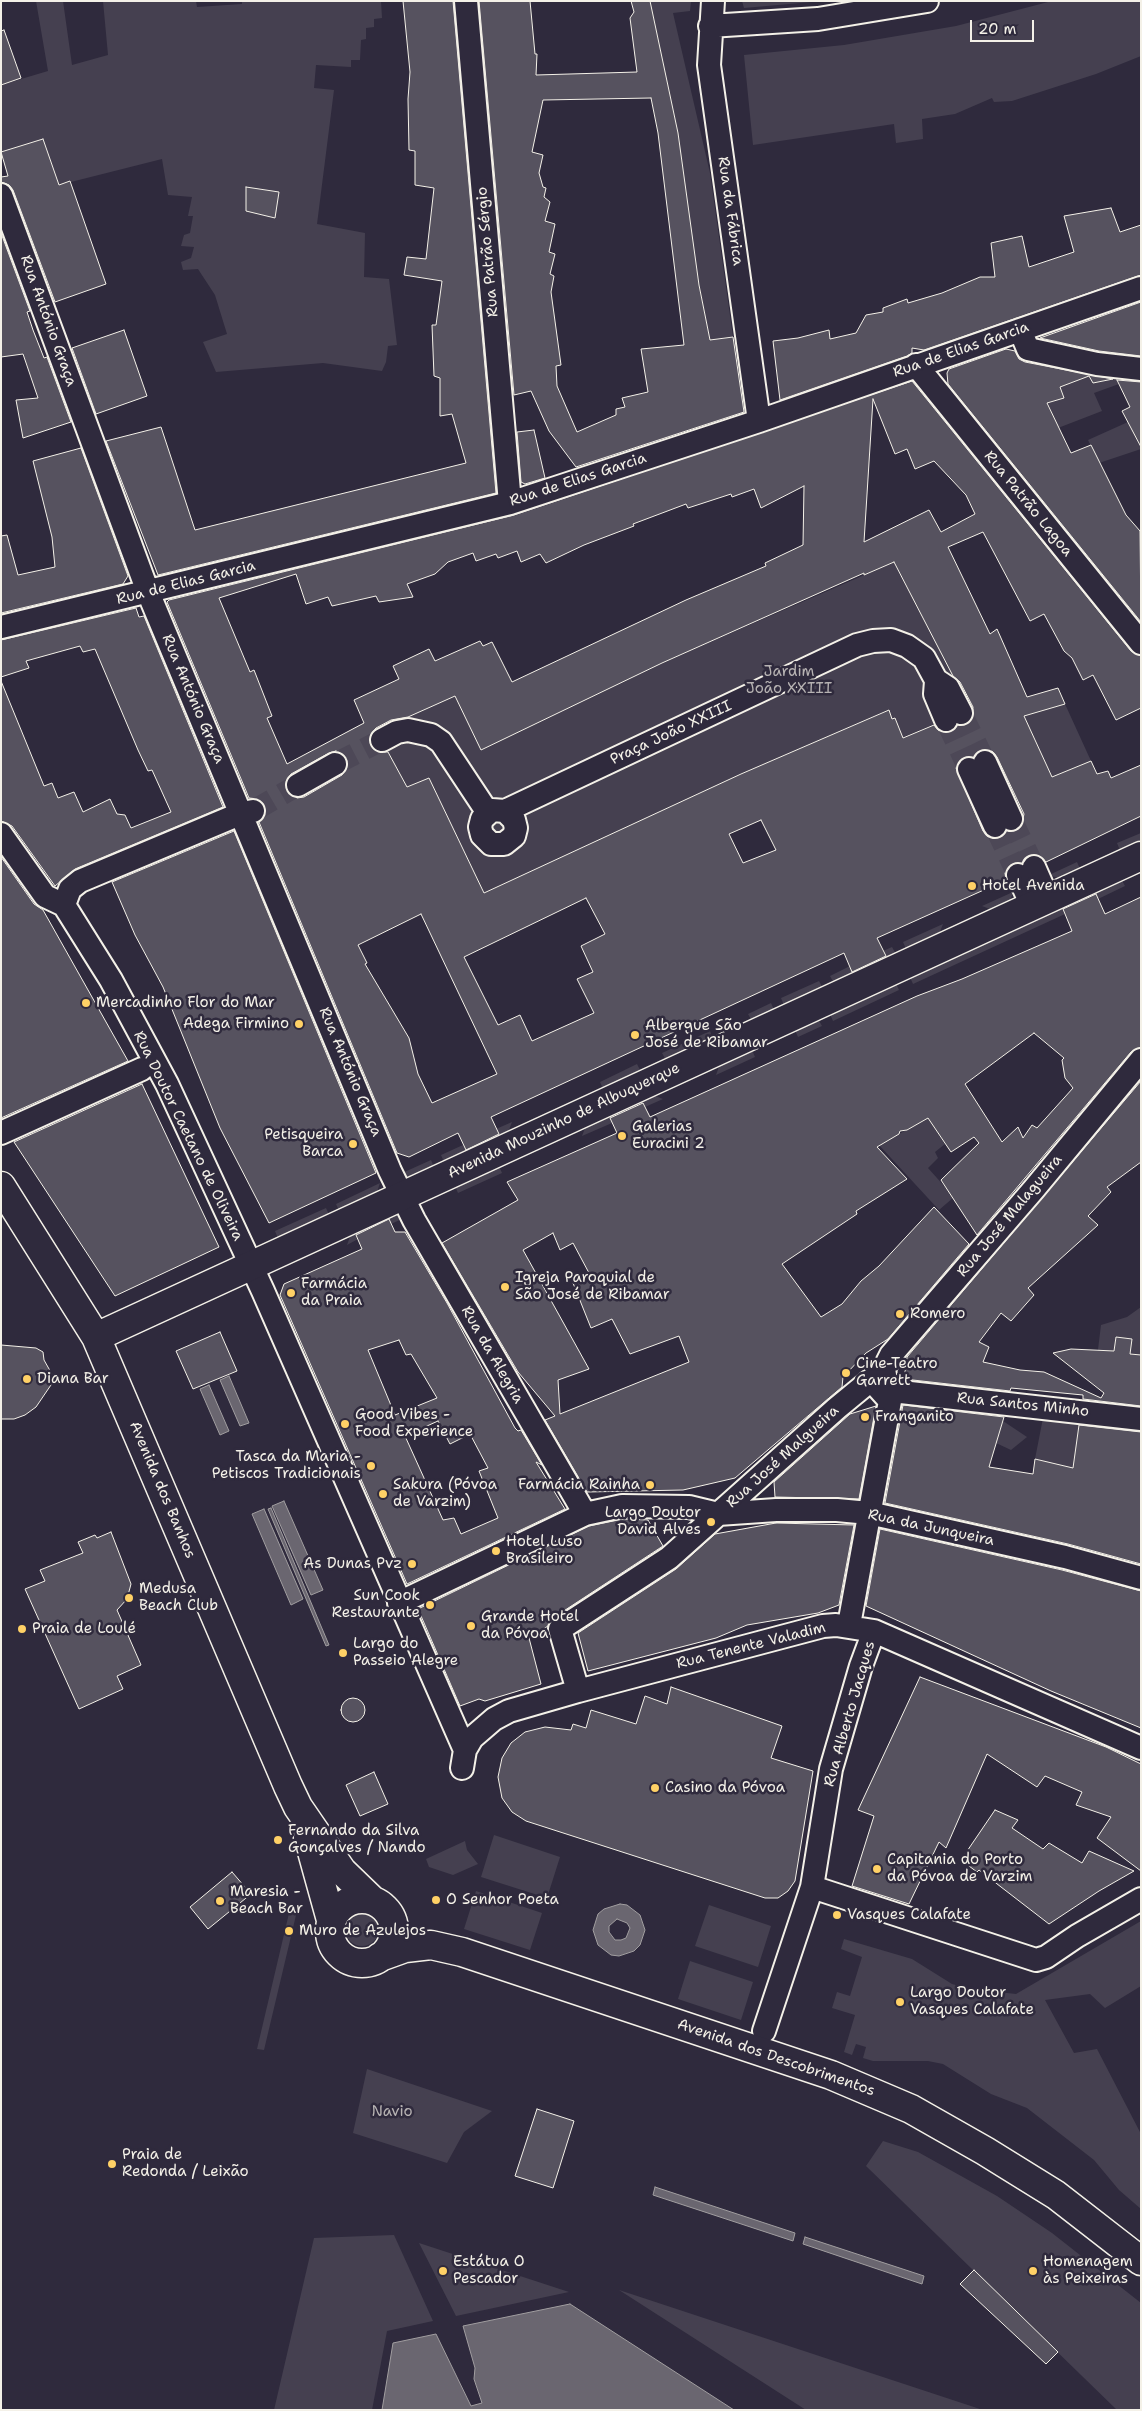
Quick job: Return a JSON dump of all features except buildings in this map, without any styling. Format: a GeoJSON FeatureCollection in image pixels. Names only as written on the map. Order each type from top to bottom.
{"type":"FeatureCollection","features":[{"type":"Feature","properties":{"kind":"main road","name":"Avenida Mouzinho de Albuquerque"},"geometry":{"type":"LineString","coordinates":[[96,1337],[1141,856]]}},
{"type":"Feature","properties":{"kind":"main road","name":"Avenida dos Banhos"},"geometry":{"type":"LineString","coordinates":[[1,1186],[96,1337],[298,1807],[342,1871],[379,1905]]}},
{"type":"Feature","properties":{"kind":"main road","name":"Avenida dos Banhos"},"geometry":{"type":"LineString","coordinates":[[298,1807],[331,1920]]}},
{"type":"Feature","properties":{"kind":"main road"},"geometry":{"type":"LineString","coordinates":[[352,1900],[379,1905],[393,1925],[394,1933],[387,1950],[380,1957],[362,1963],[343,1956],[331,1940],[331,1920],[336,1911],[352,1900]]}},
{"type":"Feature","properties":{"kind":"main road","name":"Avenida dos Descobrimentos"},"geometry":{"type":"LineString","coordinates":[[379,1905],[462,1952]]}},
{"type":"Feature","properties":{"kind":"main road","name":"Avenida dos Descobrimentos"},"geometry":{"type":"LineString","coordinates":[[380,1957],[405,1948],[431,1945],[462,1952],[764,2052],[881,2095],[951,2131],[1048,2190],[1141,2261]]}},
{"type":"Feature","properties":{"kind":"street","name":"Rua Patrão Sérgio"},"geometry":{"type":"LineString","coordinates":[[466,1],[510,503]]}},
{"type":"Feature","properties":{"kind":"street","name":"Rua da Fábrica"},"geometry":{"type":"LineString","coordinates":[[713,1],[710,26],[710,65],[759,421]]}},
{"type":"Feature","properties":{"kind":"street"},"geometry":{"type":"LineString","coordinates":[[710,26],[818,19],[927,1]]}},
{"type":"Feature","properties":{"kind":"street","name":"Rua António Graça"},"geometry":{"type":"LineString","coordinates":[[1,195],[148,592],[248,812],[402,1196]]}},
{"type":"Feature","properties":{"kind":"street","name":"Rua de Elias Garcia"},"geometry":{"type":"LineString","coordinates":[[1,627],[510,503],[759,421],[1141,288]]}},
{"type":"Feature","properties":{"kind":"street"},"geometry":{"type":"LineString","coordinates":[[1020,330],[1028,349],[1097,364],[1141,369]]}},
{"type":"Feature","properties":{"kind":"street","name":"Rua Patrão Lagoa"},"geometry":{"type":"LineString","coordinates":[[916,365],[1141,644]]}},
{"type":"Feature","properties":{"kind":"street","name":"Praça João XXIII"},"geometry":{"type":"LineString","coordinates":[[382,740],[398,732],[408,730],[431,735],[441,742],[497,812],[857,645],[872,641],[890,640],[907,646],[924,658],[936,680],[948,688],[954,716]]}},
{"type":"Feature","properties":{"kind":"street"},"geometry":{"type":"LineString","coordinates":[[298,785],[335,764]]}},
{"type":"Feature","properties":{"kind":"street"},"geometry":{"type":"LineString","coordinates":[[977,765],[1003,823]]}},
{"type":"Feature","properties":{"kind":"street"},"geometry":{"type":"LineString","coordinates":[[1,834],[45,896],[64,905],[70,889],[80,881],[248,812]]}},
{"type":"Feature","properties":{"kind":"street"},"geometry":{"type":"LineString","coordinates":[[1026,871],[1040,902]]}},
{"type":"Feature","properties":{"kind":"street","name":"Rua Doutor Caetano de Oliveira"},"geometry":{"type":"LineString","coordinates":[[64,905],[111,980],[167,1084],[263,1292],[399,1603]]}},
{"type":"Feature","properties":{"kind":"street","name":"Rua José Malagueira"},"geometry":{"type":"LineString","coordinates":[[878,1377],[890,1355],[1034,1189],[1141,1060]]}},
{"type":"Feature","properties":{"kind":"street"},"geometry":{"type":"LineString","coordinates":[[1,1133],[142,1069]]}},
{"type":"Feature","properties":{"kind":"street","name":"Rua da Alegria"},"geometry":{"type":"LineString","coordinates":[[402,1196],[476,1329],[585,1514]]}},
{"type":"Feature","properties":{"kind":"street"},"geometry":{"type":"LineString","coordinates":[[849,1625],[890,1401],[878,1377]]}},
{"type":"Feature","properties":{"kind":"street","name":"Rua Santos Minho"},"geometry":{"type":"LineString","coordinates":[[878,1377],[892,1388],[901,1392],[1141,1419]]}},
{"type":"Feature","properties":{"kind":"street","name":"Rua José Malgueira"},"geometry":{"type":"LineString","coordinates":[[399,1603],[585,1514],[622,1506],[689,1507],[718,1514],[878,1377]]}},
{"type":"Feature","properties":{"kind":"street","name":"Rua da Junqueira"},"geometry":{"type":"LineString","coordinates":[[718,1514],[776,1510],[837,1510],[868,1513],[1066,1558],[1141,1578]]}},
{"type":"Feature","properties":{"kind":"street"},"geometry":{"type":"LineString","coordinates":[[578,1691],[560,1630],[669,1558],[718,1514]]}},
{"type":"Feature","properties":{"kind":"street","name":"Rua Tenente Valadim"},"geometry":{"type":"LineString","coordinates":[[399,1603],[418,1640],[464,1759],[481,1729],[509,1711],[823,1626],[849,1625],[874,1630],[1141,1748]]}},
{"type":"Feature","properties":{"kind":"street","name":"Rua Alberto Jacques"},"geometry":{"type":"LineString","coordinates":[[764,2031],[812,1887],[831,1769],[861,1666],[874,1630]]}},
{"type":"Feature","properties":{"kind":"street"},"geometry":{"type":"LineString","coordinates":[[812,1887],[1024,1958],[1036,1960],[1046,1957],[1077,1936],[1141,1899]]}},
{"type":"Feature","properties":{"kind":"green space"},"geometry":{"type":"Polygon","coordinates":[[[36,1],[63,1],[72,65],[108,55],[103,1],[196,1],[197,7],[242,4],[242,1],[381,1],[382,18],[374,19],[374,27],[366,28],[366,39],[361,40],[360,60],[351,60],[351,67],[316,65],[314,88],[334,90],[317,224],[365,233],[364,277],[389,279],[397,345],[388,346],[386,362],[382,371],[323,363],[216,372],[203,342],[227,334],[215,295],[198,269],[183,270],[181,262],[191,258],[194,247],[181,246],[184,235],[190,233],[193,216],[188,216],[192,197],[168,195],[162,159],[59,185],[43,139],[1,152],[1,85],[48,71],[36,1]]]}},
{"type":"Feature","properties":{"kind":"green space"},"geometry":{"type":"Polygon","coordinates":[[[650,1],[691,1],[690,11],[673,13],[710,173],[733,337],[722,338],[724,356],[713,360],[695,260],[678,133],[650,1]]]}},
{"type":"Feature","properties":{"kind":"green space"},"geometry":{"type":"Polygon","coordinates":[[[742,1],[823,1],[744,8],[742,1]]]}},
{"type":"Feature","properties":{"kind":"green space"},"geometry":{"type":"Polygon","coordinates":[[[1052,1],[1141,1],[1141,56],[1096,74],[1012,101],[994,102],[992,98],[955,114],[922,119],[923,139],[896,143],[894,124],[753,145],[744,55],[844,45],[956,26],[1052,1]]]}},
{"type":"Feature","properties":{"kind":"green space"},"geometry":{"type":"Polygon","coordinates":[[[1089,376],[1093,383],[1117,378],[1119,384],[1094,393],[1102,411],[1058,428],[1048,403],[1063,398],[1060,387],[1089,376]]]}},
{"type":"Feature","properties":{"kind":"green space"},"geometry":{"type":"Polygon","coordinates":[[[1141,421],[1141,449],[1099,463],[1088,440],[1128,422],[1141,421]]]}},
{"type":"Feature","properties":{"kind":"green space","name":"Jardim João XXIII"},"geometry":{"type":"Polygon","coordinates":[[[894,562],[971,709],[901,738],[895,718],[892,719],[888,710],[741,774],[484,893],[429,778],[407,787],[377,731],[455,696],[481,750],[662,663],[894,562]]]}},
{"type":"Feature","properties":{"kind":"green space"},"geometry":{"type":"Polygon","coordinates":[[[1065,704],[1091,761],[1064,772],[1094,837],[1082,843],[1024,716],[1065,704]]]}},
{"type":"Feature","properties":{"kind":"green space"},"geometry":{"type":"Polygon","coordinates":[[[1141,833],[1141,844],[1121,853],[1117,843],[1141,833]]]}},
{"type":"Feature","properties":{"kind":"green space"},"geometry":{"type":"Polygon","coordinates":[[[1077,862],[1081,871],[1061,879],[1049,875],[1077,862]]]}},
{"type":"Feature","properties":{"kind":"green space"},"geometry":{"type":"Polygon","coordinates":[[[1120,877],[1125,886],[1098,899],[1095,893],[1063,908],[1065,914],[913,984],[909,975],[1120,877]]]}},
{"type":"Feature","properties":{"kind":"green space"},"geometry":{"type":"Polygon","coordinates":[[[1013,892],[1009,904],[995,911],[982,906],[1013,892]]]}},
{"type":"Feature","properties":{"kind":"green space"},"geometry":{"type":"Polygon","coordinates":[[[943,924],[938,937],[907,951],[903,942],[943,924]]]}},
{"type":"Feature","properties":{"kind":"green space"},"geometry":{"type":"Polygon","coordinates":[[[892,947],[897,956],[835,985],[830,976],[850,966],[853,972],[885,957],[883,951],[892,947]]]}},
{"type":"Feature","properties":{"kind":"green space"},"geometry":{"type":"Polygon","coordinates":[[[819,981],[824,990],[785,1008],[781,998],[819,981]]]}},
{"type":"Feature","properties":{"kind":"green space"},"geometry":{"type":"Polygon","coordinates":[[[895,981],[899,990],[833,1021],[829,1012],[895,981]]]}},
{"type":"Feature","properties":{"kind":"green space"},"geometry":{"type":"Polygon","coordinates":[[[771,1003],[775,1012],[753,1023],[748,1014],[771,1003]]]}},
{"type":"Feature","properties":{"kind":"green space"},"geometry":{"type":"Polygon","coordinates":[[[817,1017],[822,1026],[798,1037],[794,1028],[817,1017]]]}},
{"type":"Feature","properties":{"kind":"green space"},"geometry":{"type":"Polygon","coordinates":[[[710,1031],[714,1041],[667,1062],[662,1053],[710,1031]]]}},
{"type":"Feature","properties":{"kind":"green space"},"geometry":{"type":"Polygon","coordinates":[[[751,1048],[755,1057],[716,1075],[721,1061],[751,1048]]]}},
{"type":"Feature","properties":{"kind":"green space"},"geometry":{"type":"Polygon","coordinates":[[[637,1064],[642,1074],[604,1091],[600,1082],[637,1064]]]}},
{"type":"Feature","properties":{"kind":"green space"},"geometry":{"type":"Polygon","coordinates":[[[650,1094],[663,1099],[645,1107],[642,1102],[610,1117],[612,1123],[582,1136],[587,1123],[650,1094]]]}},
{"type":"Feature","properties":{"kind":"green space"},"geometry":{"type":"Polygon","coordinates":[[[928,1118],[945,1144],[935,1152],[938,1158],[928,1168],[954,1197],[939,1210],[879,1145],[928,1118]]]}},
{"type":"Feature","properties":{"kind":"green space"},"geometry":{"type":"Polygon","coordinates":[[[512,1122],[507,1135],[445,1164],[441,1155],[463,1145],[466,1150],[499,1135],[496,1129],[512,1122]]]}},
{"type":"Feature","properties":{"kind":"green space"},"geometry":{"type":"Polygon","coordinates":[[[431,1160],[435,1169],[411,1178],[400,1174],[431,1160]]]}},
{"type":"Feature","properties":{"kind":"green space"},"geometry":{"type":"Polygon","coordinates":[[[498,1164],[502,1173],[458,1193],[454,1184],[498,1164]]]}},
{"type":"Feature","properties":{"kind":"green space"},"geometry":{"type":"Polygon","coordinates":[[[380,1183],[376,1195],[340,1213],[336,1204],[380,1183]]]}},
{"type":"Feature","properties":{"kind":"green space"},"geometry":{"type":"Polygon","coordinates":[[[326,1208],[330,1217],[279,1241],[275,1231],[326,1208]]]}},
{"type":"Feature","properties":{"kind":"green space"},"geometry":{"type":"Polygon","coordinates":[[[393,1213],[404,1218],[391,1224],[388,1219],[356,1234],[358,1239],[347,1245],[352,1231],[393,1213]]]}},
{"type":"Feature","properties":{"kind":"green space"},"geometry":{"type":"Polygon","coordinates":[[[1141,1307],[1141,1355],[1130,1354],[1132,1339],[1116,1337],[1109,1376],[1095,1374],[1101,1325],[1127,1317],[1141,1307]]]}},
{"type":"Feature","properties":{"kind":"green space"},"geometry":{"type":"Polygon","coordinates":[[[1043,1418],[1079,1423],[1074,1465],[1053,1492],[1055,1464],[1035,1459],[1043,1418]]]}},
{"type":"Feature","properties":{"kind":"green space"},"geometry":{"type":"Polygon","coordinates":[[[1003,1421],[1027,1437],[1011,1450],[996,1443],[1003,1421]]]}},
{"type":"Feature","properties":{"kind":"green space"},"geometry":{"type":"Polygon","coordinates":[[[494,1835],[560,1857],[547,1898],[481,1877],[494,1835]]]}},
{"type":"Feature","properties":{"kind":"green space"},"geometry":{"type":"Polygon","coordinates":[[[465,1841],[467,1850],[478,1864],[453,1875],[429,1867],[426,1859],[465,1841]]]}},
{"type":"Feature","properties":{"kind":"green space"},"geometry":{"type":"Polygon","coordinates":[[[476,1891],[542,1913],[530,1950],[464,1929],[476,1891]]]}},
{"type":"Feature","properties":{"kind":"green space"},"geometry":{"type":"Polygon","coordinates":[[[709,1905],[771,1926],[758,1967],[695,1946],[709,1905]]]}},
{"type":"Feature","properties":{"kind":"green space"},"geometry":{"type":"Polygon","coordinates":[[[290,1909],[297,1911],[264,2050],[257,2049],[290,1909]]]}},
{"type":"Feature","properties":{"kind":"green space"},"geometry":{"type":"Polygon","coordinates":[[[362,1912],[369,1913],[374,1917],[378,1922],[378,1936],[374,1941],[369,1945],[362,1946],[355,1945],[350,1941],[346,1936],[345,1929],[346,1922],[350,1917],[355,1913],[362,1912]]]}},
{"type":"Feature","properties":{"kind":"green space"},"geometry":{"type":"Polygon","coordinates":[[[1141,1921],[1141,1986],[1105,2008],[1090,1994],[1045,2000],[1074,2053],[1097,2049],[1141,2134],[1141,2209],[1119,2190],[1094,2160],[1027,2108],[991,2094],[943,2064],[928,2061],[873,2061],[863,2058],[866,2047],[856,2044],[852,2055],[844,2052],[855,2015],[832,2008],[837,1992],[850,1996],[862,1957],[841,1949],[844,1939],[912,1959],[952,1984],[971,1989],[1016,1994],[1141,1921]]]}},
{"type":"Feature","properties":{"kind":"green space"},"geometry":{"type":"Polygon","coordinates":[[[690,1961],[753,1982],[741,2020],[678,1999],[690,1961]]]}},
{"type":"Feature","properties":{"kind":"green space","name":"Navio"},"geometry":{"type":"Polygon","coordinates":[[[367,2069],[492,2111],[464,2132],[447,2163],[353,2133],[367,2069]]]}},
{"type":"Feature","properties":{"kind":"green space"},"geometry":{"type":"Polygon","coordinates":[[[883,2141],[918,2152],[997,2196],[1052,2233],[1141,2303],[1141,2410],[1117,2410],[866,2166],[883,2141]]]}},
{"type":"Feature","properties":{"kind":"green space"},"geometry":{"type":"Polygon","coordinates":[[[394,2235],[433,2321],[387,2331],[372,2410],[274,2410],[314,2238],[394,2235]]]}},
{"type":"Feature","properties":{"kind":"green space"},"geometry":{"type":"Polygon","coordinates":[[[419,2243],[569,2292],[456,2316],[419,2243]]]}},
{"type":"Feature","properties":{"kind":"green space"},"geometry":{"type":"Polygon","coordinates":[[[619,2290],[983,2410],[806,2410],[619,2290]]]}},
{"type":"Feature","properties":{"kind":"shaded area"},"geometry":{"type":"Polygon","coordinates":[[[229,1376],[249,1423],[240,1426],[220,1380],[229,1376]]]}},
{"type":"Feature","properties":{"kind":"shaded area"},"geometry":{"type":"Polygon","coordinates":[[[209,1385],[229,1431],[220,1435],[200,1389],[209,1385]]]}},
{"type":"Feature","properties":{"kind":"shaded area"},"geometry":{"type":"Polygon","coordinates":[[[284,1501],[323,1590],[311,1595],[272,1506],[284,1501]]]}},
{"type":"Feature","properties":{"kind":"shaded area"},"geometry":{"type":"Polygon","coordinates":[[[271,1508],[329,1645],[326,1646],[268,1509],[271,1508]]]}},
{"type":"Feature","properties":{"kind":"shaded area"},"geometry":{"type":"Polygon","coordinates":[[[264,1509],[303,1599],[291,1605],[252,1514],[264,1509]]]}},
{"type":"Feature","properties":{"kind":"shaded area"},"geometry":{"type":"Polygon","coordinates":[[[620,1904],[627,1905],[640,1915],[645,1930],[640,1945],[634,1951],[619,1956],[611,1955],[598,1945],[593,1930],[598,1914],[604,1909],[620,1904]],[[617,1919],[609,1926],[609,1932],[615,1940],[626,1938],[630,1928],[627,1923],[617,1919]]]}},
{"type":"Feature","properties":{"kind":"shaded area"},"geometry":{"type":"Polygon","coordinates":[[[655,2187],[795,2233],[793,2241],[653,2195],[655,2187]]]}},
{"type":"Feature","properties":{"kind":"shaded area"},"geometry":{"type":"Polygon","coordinates":[[[805,2237],[924,2276],[922,2284],[803,2244],[805,2237]]]}},
{"type":"Feature","properties":{"kind":"shaded area"},"geometry":{"type":"Polygon","coordinates":[[[570,2304],[734,2410],[382,2410],[393,2343],[436,2334],[471,2406],[482,2403],[474,2379],[475,2368],[463,2326],[570,2304]]]}},
{"type":"Feature","properties":{"kind":"tunnel"},"geometry":{"type":"LineString","coordinates":[[961,713],[985,762]]}},
{"type":"Feature","properties":{"kind":"tunnel"},"geometry":{"type":"LineString","coordinates":[[946,720],[969,769]]}},
{"type":"Feature","properties":{"kind":"tunnel"},"geometry":{"type":"LineString","coordinates":[[335,764],[382,740]]}},
{"type":"Feature","properties":{"kind":"tunnel"},"geometry":{"type":"LineString","coordinates":[[253,811],[298,785]]}},
{"type":"Feature","properties":{"kind":"tunnel"},"geometry":{"type":"LineString","coordinates":[[1011,819],[1034,867]]}},
{"type":"Feature","properties":{"kind":"tunnel"},"geometry":{"type":"LineString","coordinates":[[995,826],[1018,875]]}},
{"type":"Feature","properties":{"kind":"place","name":"Hotel Avenida"},"geometry":{"type":"Point","coordinates":[972,886]}},
{"type":"Feature","properties":{"kind":"place","name":"Mercadinho Flor do Mar"},"geometry":{"type":"Point","coordinates":[86,1003]}},
{"type":"Feature","properties":{"kind":"place","name":"Adega Firmino"},"geometry":{"type":"Point","coordinates":[299,1024]}},
{"type":"Feature","properties":{"kind":"place","name":"Albergue São José de Ribamar"},"geometry":{"type":"Point","coordinates":[635,1035]}},
{"type":"Feature","properties":{"kind":"place","name":"Galerias Euracini 2"},"geometry":{"type":"Point","coordinates":[622,1136]}},
{"type":"Feature","properties":{"kind":"place","name":"Petisqueira Barca"},"geometry":{"type":"Point","coordinates":[353,1144]}},
{"type":"Feature","properties":{"kind":"place","name":"Igreja Paroquial de São José de Ribamar"},"geometry":{"type":"Point","coordinates":[505,1287]}},
{"type":"Feature","properties":{"kind":"place","name":"Farmácia da Praia"},"geometry":{"type":"Point","coordinates":[291,1293]}},
{"type":"Feature","properties":{"kind":"place","name":"Romero"},"geometry":{"type":"Point","coordinates":[900,1314]}},
{"type":"Feature","properties":{"kind":"place","name":"Cine-Teatro Garrett"},"geometry":{"type":"Point","coordinates":[846,1373]}},
{"type":"Feature","properties":{"kind":"place","name":"Diana Bar"},"geometry":{"type":"Point","coordinates":[27,1379]}},
{"type":"Feature","properties":{"kind":"place","name":"Franganito"},"geometry":{"type":"Point","coordinates":[865,1417]}},
{"type":"Feature","properties":{"kind":"place","name":"Good Vibes - Food Experience"},"geometry":{"type":"Point","coordinates":[345,1424]}},
{"type":"Feature","properties":{"kind":"place","name":"Tasca da Maria - Petiscos Tradicionais"},"geometry":{"type":"Point","coordinates":[371,1466]}},
{"type":"Feature","properties":{"kind":"place","name":"Farmácia Rainha"},"geometry":{"type":"Point","coordinates":[650,1485]}},
{"type":"Feature","properties":{"kind":"place","name":"Sakura (Póvoa de Varzim)"},"geometry":{"type":"Point","coordinates":[383,1494]}},
{"type":"Feature","properties":{"kind":"place","name":"Largo Doutor David Alves"},"geometry":{"type":"Point","coordinates":[711,1522]}},
{"type":"Feature","properties":{"kind":"place","name":"Hotel Luso Brasileiro"},"geometry":{"type":"Point","coordinates":[496,1551]}},
{"type":"Feature","properties":{"kind":"place","name":"As Dunas Pvz"},"geometry":{"type":"Point","coordinates":[412,1564]}},
{"type":"Feature","properties":{"kind":"place","name":"Medusa Beach Club"},"geometry":{"type":"Point","coordinates":[129,1598]}},
{"type":"Feature","properties":{"kind":"place","name":"Sun Cook Restaurante"},"geometry":{"type":"Point","coordinates":[430,1605]}},
{"type":"Feature","properties":{"kind":"place","name":"Grande Hotel da Póvoa"},"geometry":{"type":"Point","coordinates":[471,1626]}},
{"type":"Feature","properties":{"kind":"place","name":"Praia de Loulé"},"geometry":{"type":"Point","coordinates":[22,1629]}},
{"type":"Feature","properties":{"kind":"place","name":"Largo do Passeio Alegre"},"geometry":{"type":"Point","coordinates":[343,1653]}},
{"type":"Feature","properties":{"kind":"place","name":"Casino da Póvoa"},"geometry":{"type":"Point","coordinates":[655,1788]}},
{"type":"Feature","properties":{"kind":"place","name":"Fernando da Silva Gonçalves / Nando"},"geometry":{"type":"Point","coordinates":[278,1840]}},
{"type":"Feature","properties":{"kind":"place","name":"Capitania do Porto da Póvoa de Varzim"},"geometry":{"type":"Point","coordinates":[877,1869]}},
{"type":"Feature","properties":{"kind":"place","name":"O Senhor Poeta"},"geometry":{"type":"Point","coordinates":[436,1900]}},
{"type":"Feature","properties":{"kind":"place","name":"Maresia - Beach Bar"},"geometry":{"type":"Point","coordinates":[220,1901]}},
{"type":"Feature","properties":{"kind":"place","name":"Vasques Calafate"},"geometry":{"type":"Point","coordinates":[837,1915]}},
{"type":"Feature","properties":{"kind":"place","name":"Muro de Azulejos"},"geometry":{"type":"Point","coordinates":[289,1931]}},
{"type":"Feature","properties":{"kind":"place","name":"Largo Doutor Vasques Calafate"},"geometry":{"type":"Point","coordinates":[900,2002]}},
{"type":"Feature","properties":{"kind":"place","name":"Praia de Redonda / Leixão"},"geometry":{"type":"Point","coordinates":[112,2164]}},
{"type":"Feature","properties":{"kind":"place","name":"Estátua O Pescador"},"geometry":{"type":"Point","coordinates":[443,2271]}},
{"type":"Feature","properties":{"kind":"place","name":"Homenagem às Peixeiras"},"geometry":{"type":"Point","coordinates":[1033,2271]}}]}
